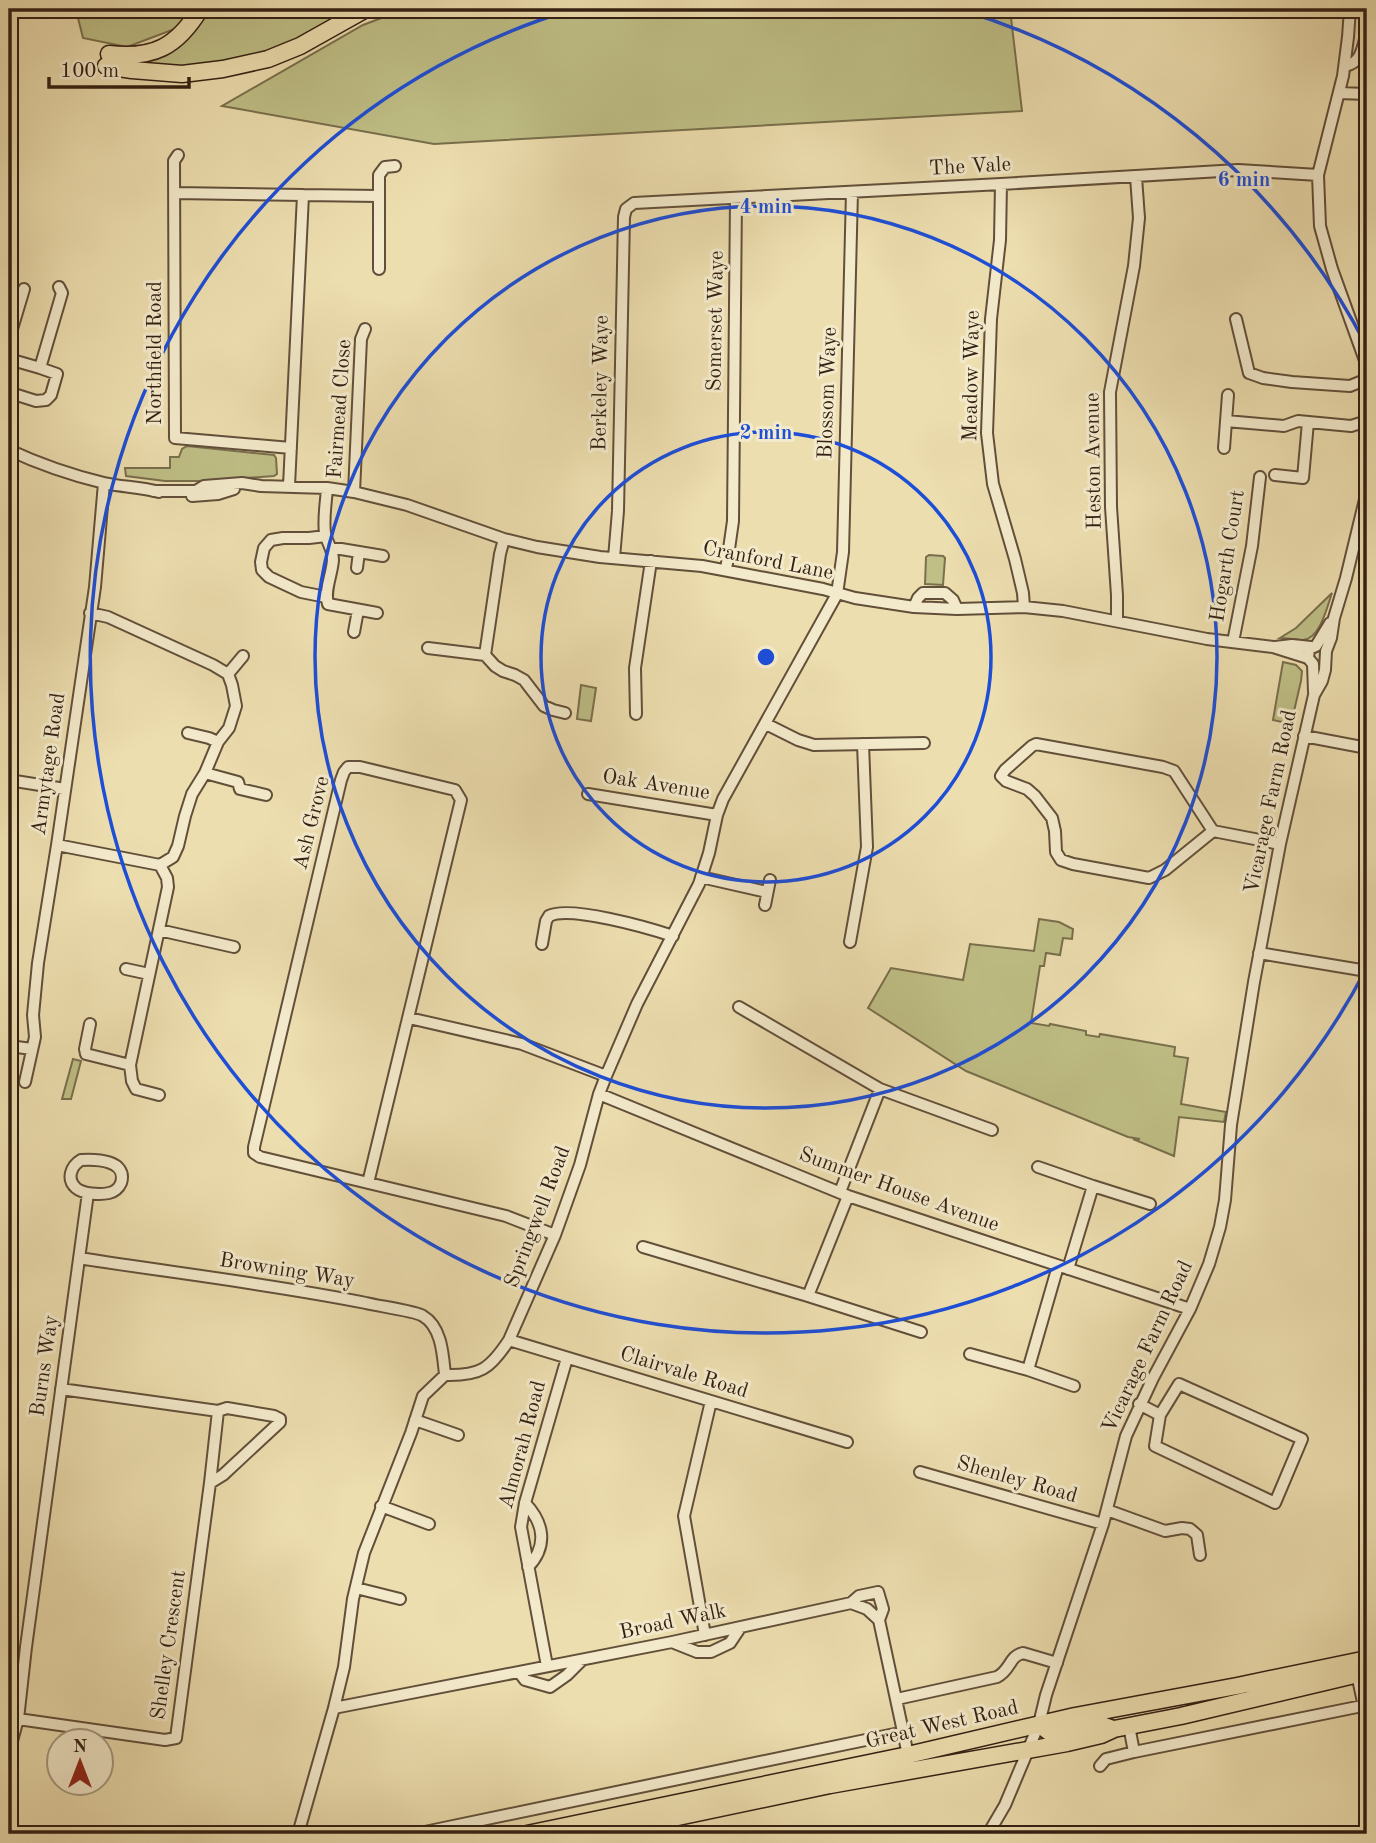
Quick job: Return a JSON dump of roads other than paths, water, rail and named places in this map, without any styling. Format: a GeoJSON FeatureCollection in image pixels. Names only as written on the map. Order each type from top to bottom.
{"type":"FeatureCollection","features":[{"type":"Feature","properties":{"kind":"highway"},"geometry":{"type":"LineString","coordinates":[[200,9],[181,36],[168,45],[150,52],[107,60],[132,70],[182,74],[234,67],[268,59],[300,46],[366,9]]}},
{"type":"Feature","properties":{"kind":"highway","name":"Great West Road"},"geometry":{"type":"LineString","coordinates":[[527,1834],[908,1755],[1039,1724],[1367,1659]]}},
{"type":"Feature","properties":{"kind":"highway","name":"Great West Road"},"geometry":{"type":"LineString","coordinates":[[597,1834],[831,1785],[1028,1750],[1362,1673]]}},
{"type":"Feature","properties":{"kind":"highway"},"geometry":{"type":"LineString","coordinates":[[1039,1724],[1054,1733],[1099,1724],[1121,1728]]}},
{"type":"Feature","properties":{"kind":"street"},"geometry":{"type":"LineString","coordinates":[[1350,9],[1345,66],[1318,175],[1320,226],[1367,366]]}},
{"type":"Feature","properties":{"kind":"street"},"geometry":{"type":"LineString","coordinates":[[1345,66],[1353,65],[1358,60],[1367,31]]}},
{"type":"Feature","properties":{"kind":"street"},"geometry":{"type":"LineString","coordinates":[[1339,93],[1367,94]]}},
{"type":"Feature","properties":{"kind":"street","name":"Northfield Road"},"geometry":{"type":"LineString","coordinates":[[178,155],[174,160],[175,438],[291,448]]}},
{"type":"Feature","properties":{"kind":"street"},"geometry":{"type":"LineString","coordinates":[[379,269],[380,171],[384,167],[395,166]]}},
{"type":"Feature","properties":{"kind":"street","name":"The Vale"},"geometry":{"type":"LineString","coordinates":[[626,209],[634,203],[1238,170],[1318,175]]}},
{"type":"Feature","properties":{"kind":"street","name":"Heston Avenue"},"geometry":{"type":"LineString","coordinates":[[1117,620],[1111,507],[1110,392],[1134,266],[1139,218],[1136,177]]}},
{"type":"Feature","properties":{"kind":"street","name":"Meadow Waye"},"geometry":{"type":"LineString","coordinates":[[1001,184],[1000,240],[991,319],[987,433],[993,484],[1018,570],[1024,607]]}},
{"type":"Feature","properties":{"kind":"street","name":"Blossom Waye"},"geometry":{"type":"LineString","coordinates":[[837,594],[843,552],[852,192]]}},
{"type":"Feature","properties":{"kind":"street"},"geometry":{"type":"LineString","coordinates":[[175,193],[379,196]]}},
{"type":"Feature","properties":{"kind":"street"},"geometry":{"type":"LineString","coordinates":[[289,486],[303,195]]}},
{"type":"Feature","properties":{"kind":"street","name":"Somerset Waye"},"geometry":{"type":"LineString","coordinates":[[726,570],[733,522],[736,198]]}},
{"type":"Feature","properties":{"kind":"street","name":"Berkeley Waye"},"geometry":{"type":"LineString","coordinates":[[614,558],[618,511],[626,209]]}},
{"type":"Feature","properties":{"kind":"street"},"geometry":{"type":"LineString","coordinates":[[40,369],[62,293],[59,287]]}},
{"type":"Feature","properties":{"kind":"street"},"geometry":{"type":"LineString","coordinates":[[9,339],[24,289]]}},
{"type":"Feature","properties":{"kind":"street"},"geometry":{"type":"LineString","coordinates":[[1236,318],[1249,373],[1292,382],[1350,386],[1367,379]]}},
{"type":"Feature","properties":{"kind":"street","name":"Fairmead Close"},"geometry":{"type":"LineString","coordinates":[[354,492],[361,340],[365,328]]}},
{"type":"Feature","properties":{"kind":"street"},"geometry":{"type":"LineString","coordinates":[[9,359],[57,374],[51,395],[46,400],[36,401],[17,395]]}},
{"type":"Feature","properties":{"kind":"street"},"geometry":{"type":"LineString","coordinates":[[1224,448],[1228,395]]}},
{"type":"Feature","properties":{"kind":"street"},"geometry":{"type":"LineString","coordinates":[[1226,421],[1284,426],[1298,421],[1351,426],[1367,421]]}},
{"type":"Feature","properties":{"kind":"street"},"geometry":{"type":"LineString","coordinates":[[1275,475],[1303,478],[1308,422]]}},
{"type":"Feature","properties":{"kind":"street","name":"Cranford Lane"},"geometry":{"type":"LineString","coordinates":[[9,450],[41,464],[104,483],[153,491],[197,491],[204,486],[242,483],[327,488],[407,505],[504,539],[559,551],[726,570],[837,594],[914,607],[923,593],[945,593],[953,600],[957,609],[1024,607]]}},
{"type":"Feature","properties":{"kind":"street","name":"Hogarth Court"},"geometry":{"type":"LineString","coordinates":[[1233,642],[1252,547],[1260,477]]}},
{"type":"Feature","properties":{"kind":"street","name":"Armytage Road"},"geometry":{"type":"LineString","coordinates":[[25,1082],[35,1037],[33,1016],[38,963],[95,587],[104,483]]}},
{"type":"Feature","properties":{"kind":"street"},"geometry":{"type":"LineString","coordinates":[[327,488],[326,536],[332,549],[326,597],[328,604],[377,613]]}},
{"type":"Feature","properties":{"kind":"street","name":"Vicarage Farm Road"},"geometry":{"type":"LineString","coordinates":[[988,1834],[1005,1805],[1039,1724],[1046,1695],[1103,1524],[1126,1436],[1139,1404],[1190,1309],[1209,1264],[1223,1214],[1231,1125],[1280,844],[1314,695],[1325,670],[1316,654],[1331,638],[1367,491]]}},
{"type":"Feature","properties":{"kind":"street"},"geometry":{"type":"LineString","coordinates":[[326,536],[271,540],[264,548],[261,562],[262,570],[269,577],[301,592],[326,597]]}},
{"type":"Feature","properties":{"kind":"street"},"geometry":{"type":"LineString","coordinates":[[485,655],[504,539]]}},
{"type":"Feature","properties":{"kind":"street"},"geometry":{"type":"LineString","coordinates":[[332,549],[383,556]]}},
{"type":"Feature","properties":{"kind":"street"},"geometry":{"type":"LineString","coordinates":[[356,568],[359,552]]}},
{"type":"Feature","properties":{"kind":"street"},"geometry":{"type":"LineString","coordinates":[[636,714],[635,668],[651,561]]}},
{"type":"Feature","properties":{"kind":"street","name":"Springwell Road"},"geometry":{"type":"LineString","coordinates":[[445,1375],[466,1375],[486,1368],[509,1340],[555,1234],[580,1166],[606,1076],[637,1004],[701,877],[723,799],[837,594]]}},
{"type":"Feature","properties":{"kind":"street"},"geometry":{"type":"LineString","coordinates":[[1024,607],[1117,620],[1207,639],[1273,647],[1292,645],[1316,654]]}},
{"type":"Feature","properties":{"kind":"street"},"geometry":{"type":"LineString","coordinates":[[354,632],[358,610]]}},
{"type":"Feature","properties":{"kind":"street"},"geometry":{"type":"LineString","coordinates":[[57,845],[160,864],[173,857],[192,794],[205,773],[218,742],[229,728],[236,706],[228,674],[108,617],[90,613]]}},
{"type":"Feature","properties":{"kind":"street"},"geometry":{"type":"LineString","coordinates":[[428,648],[485,655],[495,666],[524,680],[544,706],[565,713]]}},
{"type":"Feature","properties":{"kind":"street"},"geometry":{"type":"LineString","coordinates":[[228,674],[243,656]]}},
{"type":"Feature","properties":{"kind":"street"},"geometry":{"type":"LineString","coordinates":[[766,724],[814,745],[924,743]]}},
{"type":"Feature","properties":{"kind":"street"},"geometry":{"type":"LineString","coordinates":[[188,733],[218,742]]}},
{"type":"Feature","properties":{"kind":"street"},"geometry":{"type":"LineString","coordinates":[[1304,736],[1367,748]]}},
{"type":"Feature","properties":{"kind":"street"},"geometry":{"type":"LineString","coordinates":[[850,942],[867,847],[863,744]]}},
{"type":"Feature","properties":{"kind":"street"},"geometry":{"type":"LineString","coordinates":[[1213,831],[1165,870],[1149,878],[1073,864],[1061,860],[1056,852],[1052,818],[1035,796],[1001,776],[1004,770],[1036,744],[1163,767],[1174,771],[1213,831],[1280,844]]}},
{"type":"Feature","properties":{"kind":"street","name":"Ash Grove"},"geometry":{"type":"LineString","coordinates":[[368,1183],[461,800],[455,790],[360,767],[348,767],[341,780],[254,1153],[260,1157],[368,1183],[506,1216],[555,1234]]}},
{"type":"Feature","properties":{"kind":"street"},"geometry":{"type":"LineString","coordinates":[[205,773],[238,782],[240,789],[266,795]]}},
{"type":"Feature","properties":{"kind":"street"},"geometry":{"type":"LineString","coordinates":[[9,780],[65,789]]}},
{"type":"Feature","properties":{"kind":"street","name":"Oak Avenue"},"geometry":{"type":"LineString","coordinates":[[588,794],[718,815]]}},
{"type":"Feature","properties":{"kind":"street"},"geometry":{"type":"LineString","coordinates":[[159,1095],[136,1089],[132,1082],[130,1065],[168,887],[160,864]]}},
{"type":"Feature","properties":{"kind":"street"},"geometry":{"type":"LineString","coordinates":[[701,877],[767,892]]}},
{"type":"Feature","properties":{"kind":"street"},"geometry":{"type":"LineString","coordinates":[[765,905],[770,880]]}},
{"type":"Feature","properties":{"kind":"street"},"geometry":{"type":"LineString","coordinates":[[542,944],[548,916],[558,912],[611,920],[673,936]]}},
{"type":"Feature","properties":{"kind":"street"},"geometry":{"type":"LineString","coordinates":[[159,930],[234,947]]}},
{"type":"Feature","properties":{"kind":"street"},"geometry":{"type":"LineString","coordinates":[[1259,953],[1367,971]]}},
{"type":"Feature","properties":{"kind":"street"},"geometry":{"type":"LineString","coordinates":[[126,969],[149,974]]}},
{"type":"Feature","properties":{"kind":"street"},"geometry":{"type":"LineString","coordinates":[[739,1007],[880,1089],[992,1130]]}},
{"type":"Feature","properties":{"kind":"street"},"geometry":{"type":"LineString","coordinates":[[409,1018],[522,1044],[606,1076]]}},
{"type":"Feature","properties":{"kind":"street"},"geometry":{"type":"LineString","coordinates":[[90,1024],[86,1054],[130,1065]]}},
{"type":"Feature","properties":{"kind":"street"},"geometry":{"type":"LineString","coordinates":[[9,1046],[32,1049]]}},
{"type":"Feature","properties":{"kind":"street"},"geometry":{"type":"LineString","coordinates":[[808,1296],[880,1089]]}},
{"type":"Feature","properties":{"kind":"street","name":"Summer House Avenue"},"geometry":{"type":"LineString","coordinates":[[599,1094],[844,1194],[1190,1309]]}},
{"type":"Feature","properties":{"kind":"street"},"geometry":{"type":"LineString","coordinates":[[85,1160],[108,1162],[121,1171],[119,1187],[110,1193],[88,1193],[76,1188],[71,1180],[71,1172],[76,1163],[85,1160]]}},
{"type":"Feature","properties":{"kind":"street"},"geometry":{"type":"LineString","coordinates":[[1038,1167],[1150,1204]]}},
{"type":"Feature","properties":{"kind":"street"},"geometry":{"type":"LineString","coordinates":[[1028,1370],[1093,1186]]}},
{"type":"Feature","properties":{"kind":"street","name":"Burns Way"},"geometry":{"type":"LineString","coordinates":[[9,1752],[18,1719],[88,1193]]}},
{"type":"Feature","properties":{"kind":"street"},"geometry":{"type":"LineString","coordinates":[[643,1247],[921,1332]]}},
{"type":"Feature","properties":{"kind":"street","name":"Browning Way"},"geometry":{"type":"LineString","coordinates":[[79,1258],[274,1287],[423,1315],[439,1337],[445,1375]]}},
{"type":"Feature","properties":{"kind":"street","name":"Clairvale Road"},"geometry":{"type":"LineString","coordinates":[[509,1340],[848,1441]]}},
{"type":"Feature","properties":{"kind":"street"},"geometry":{"type":"LineString","coordinates":[[970,1354],[1074,1386]]}},
{"type":"Feature","properties":{"kind":"street","name":"Almorah Road"},"geometry":{"type":"LineString","coordinates":[[547,1666],[521,1527],[524,1503],[567,1358]]}},
{"type":"Feature","properties":{"kind":"street"},"geometry":{"type":"LineString","coordinates":[[298,1834],[344,1667],[364,1553],[423,1396],[445,1375]]}},
{"type":"Feature","properties":{"kind":"street"},"geometry":{"type":"LineString","coordinates":[[1179,1384],[1302,1439],[1275,1503],[1155,1446],[1160,1416],[1179,1384]]}},
{"type":"Feature","properties":{"kind":"street"},"geometry":{"type":"LineString","coordinates":[[61,1389],[218,1411],[227,1408],[280,1419],[280,1422],[223,1475],[210,1483]]}},
{"type":"Feature","properties":{"kind":"street"},"geometry":{"type":"LineString","coordinates":[[705,1635],[684,1516],[711,1401]]}},
{"type":"Feature","properties":{"kind":"street"},"geometry":{"type":"LineString","coordinates":[[1139,1404],[1160,1416]]}},
{"type":"Feature","properties":{"kind":"street","name":"Shelley Crescent"},"geometry":{"type":"LineString","coordinates":[[18,1719],[165,1741],[176,1738],[218,1411]]}},
{"type":"Feature","properties":{"kind":"street"},"geometry":{"type":"LineString","coordinates":[[415,1420],[458,1435]]}},
{"type":"Feature","properties":{"kind":"street","name":"Shenley Road"},"geometry":{"type":"LineString","coordinates":[[920,1472],[1103,1524]]}},
{"type":"Feature","properties":{"kind":"street"},"geometry":{"type":"LineString","coordinates":[[524,1503],[536,1519],[541,1538],[536,1559],[528,1567]]}},
{"type":"Feature","properties":{"kind":"street"},"geometry":{"type":"LineString","coordinates":[[381,1506],[429,1524]]}},
{"type":"Feature","properties":{"kind":"street"},"geometry":{"type":"LineString","coordinates":[[1107,1510],[1165,1531],[1190,1529],[1197,1535],[1200,1555]]}},
{"type":"Feature","properties":{"kind":"street"},"geometry":{"type":"LineString","coordinates":[[356,1588],[400,1599]]}},
{"type":"Feature","properties":{"kind":"street","name":"Broad Walk"},"geometry":{"type":"LineString","coordinates":[[334,1708],[740,1628],[851,1603],[859,1596],[878,1592],[883,1609],[879,1620]]}},
{"type":"Feature","properties":{"kind":"street"},"geometry":{"type":"LineString","coordinates":[[851,1603],[867,1609],[879,1620],[908,1755]]}},
{"type":"Feature","properties":{"kind":"street"},"geometry":{"type":"LineString","coordinates":[[672,1642],[696,1652],[710,1652],[730,1643],[740,1628]]}},
{"type":"Feature","properties":{"kind":"street"},"geometry":{"type":"LineString","coordinates":[[897,1699],[997,1677],[1007,1671],[1014,1656],[1023,1653],[1057,1663]]}},
{"type":"Feature","properties":{"kind":"street"},"geometry":{"type":"LineString","coordinates":[[519,1672],[525,1680],[550,1687],[582,1660]]}},
{"type":"Feature","properties":{"kind":"street"},"geometry":{"type":"LineString","coordinates":[[1362,1673],[1367,1721]]}},
{"type":"Feature","properties":{"kind":"street"},"geometry":{"type":"LineString","coordinates":[[1101,1766],[1106,1759],[1134,1752],[1366,1706]]}},
{"type":"Feature","properties":{"kind":"street"},"geometry":{"type":"LineString","coordinates":[[1121,1728],[1134,1752]]}},
{"type":"Feature","properties":{"kind":"street"},"geometry":{"type":"LineString","coordinates":[[415,1834],[904,1732]]}}]}
